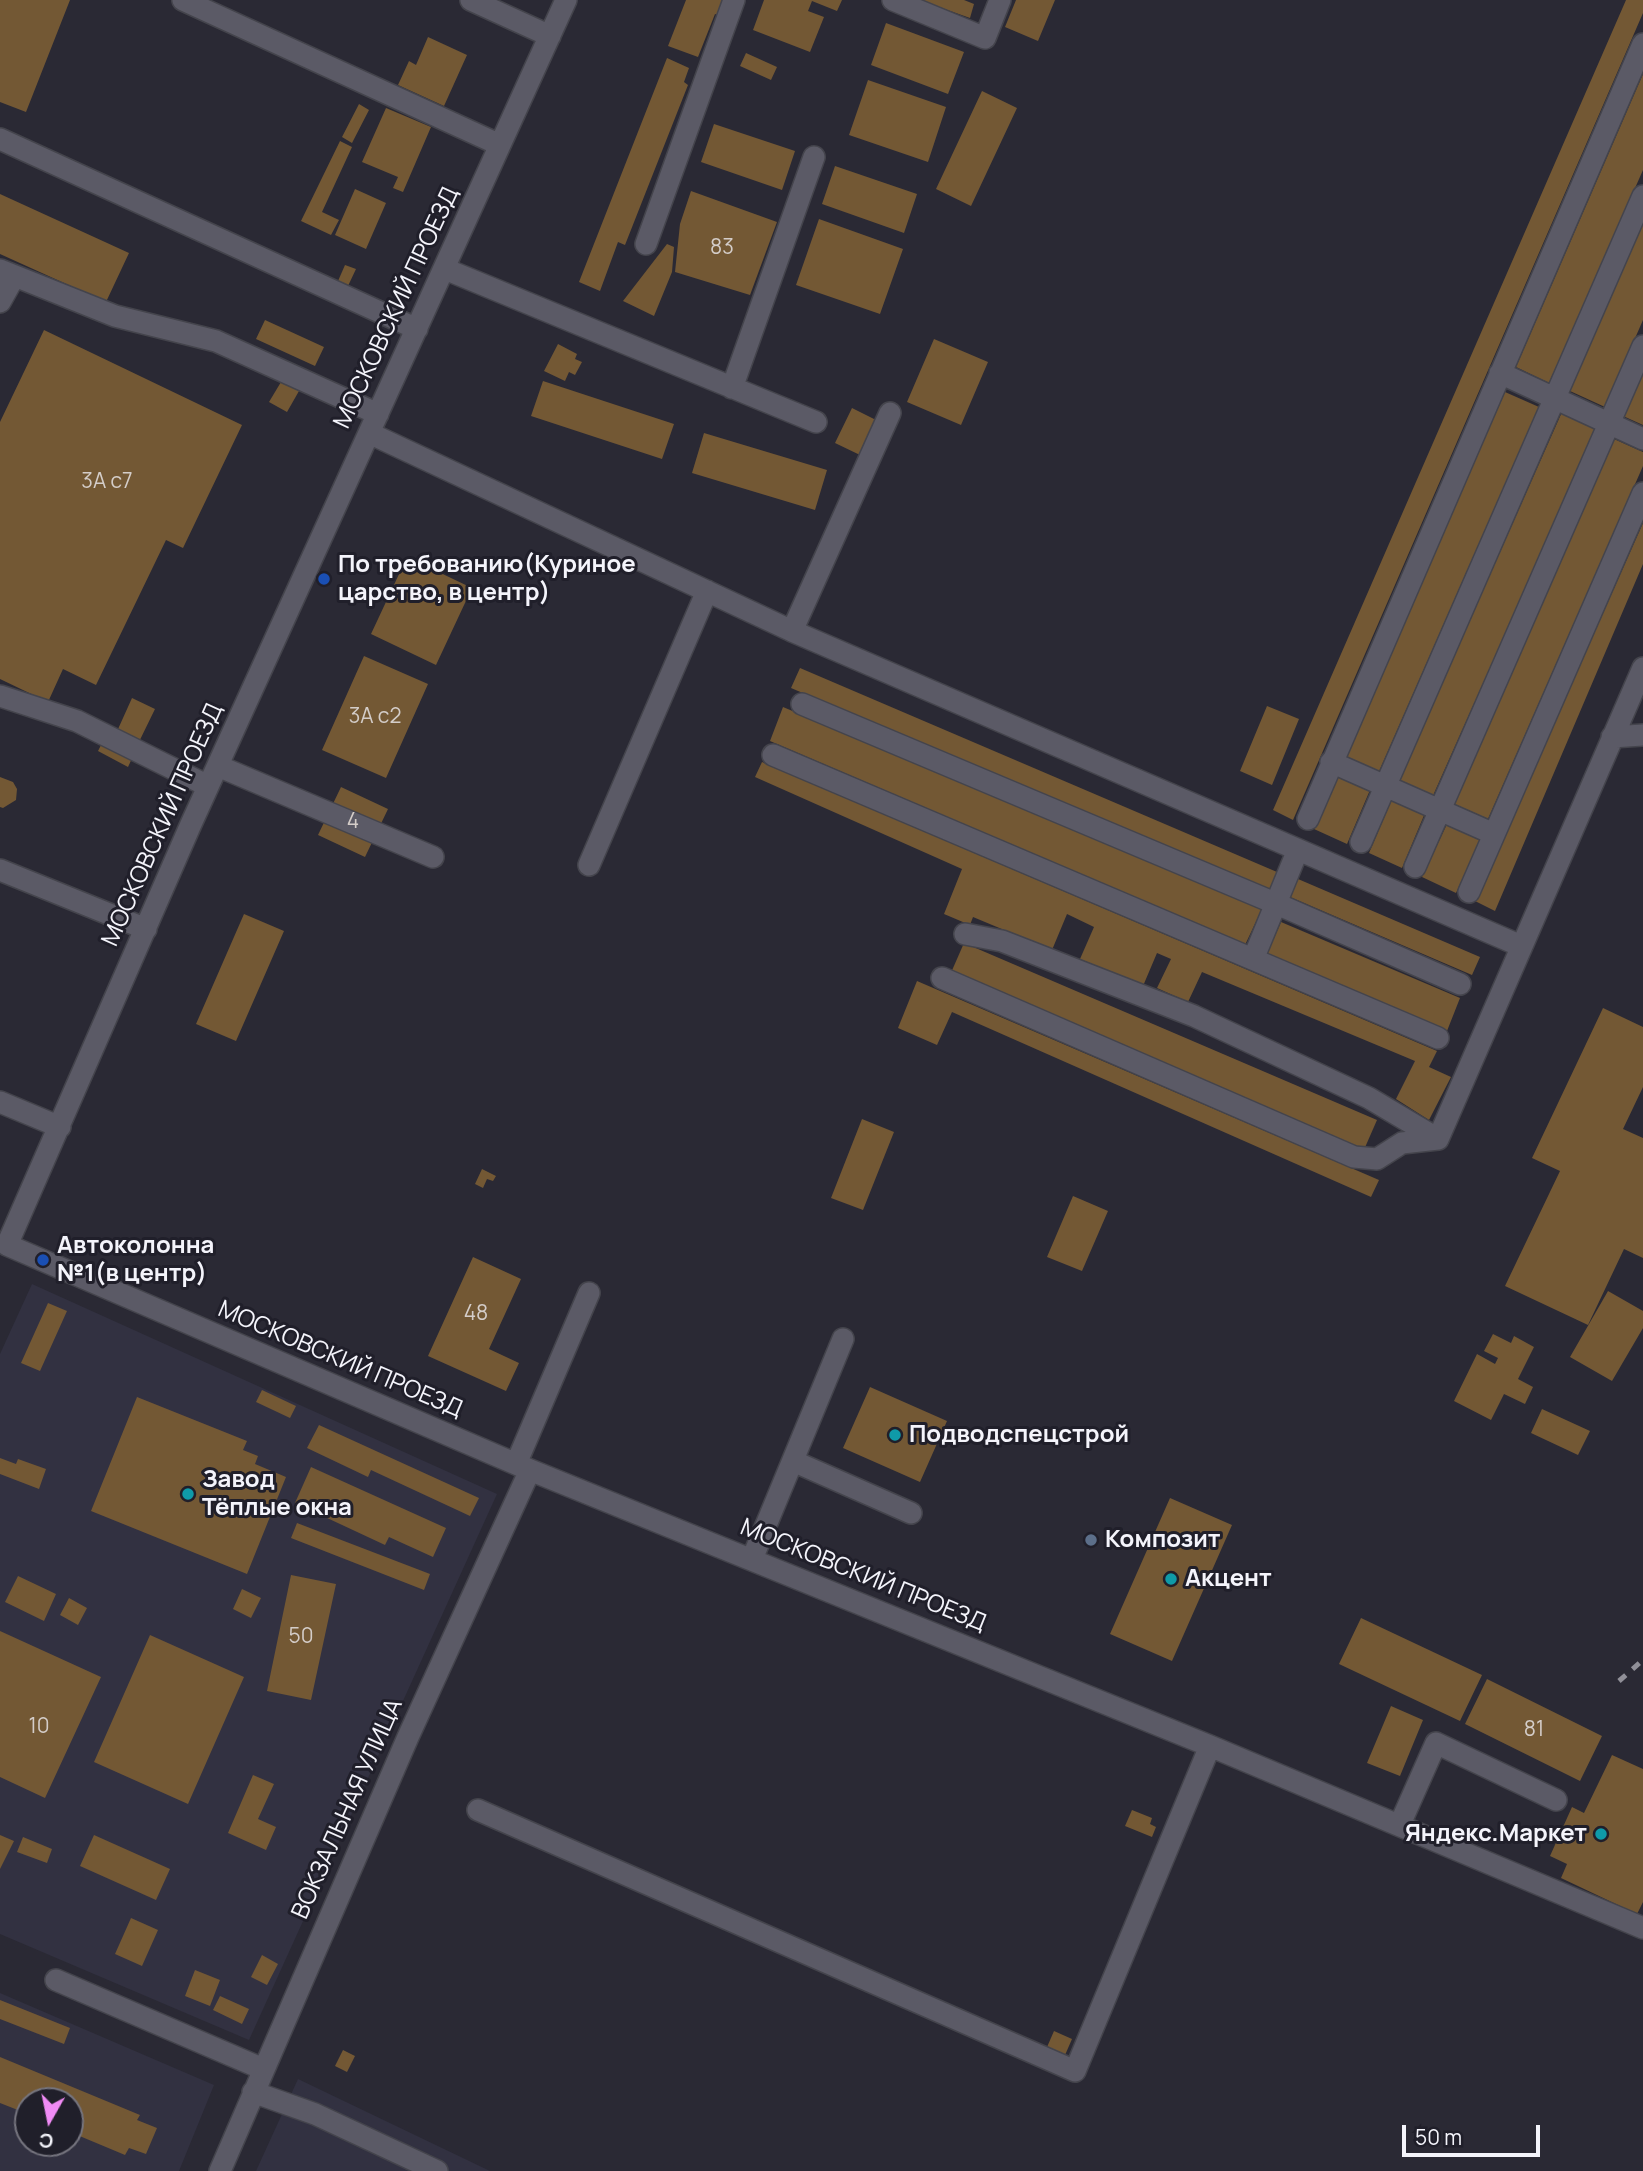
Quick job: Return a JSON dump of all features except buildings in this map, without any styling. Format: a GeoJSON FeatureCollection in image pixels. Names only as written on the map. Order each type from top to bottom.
{"type":"FeatureCollection","features":[{"type":"Feature","properties":{"kind":"street"},"geometry":{"type":"LineString","coordinates":[[183,0],[500,145]]}},
{"type":"Feature","properties":{"kind":"street"},"geometry":{"type":"LineString","coordinates":[[471,0],[550,36]]}},
{"type":"Feature","properties":{"kind":"street","name":"МОСКОВСКИЙ ПРОЕЗД"},"geometry":{"type":"LineString","coordinates":[[566,0],[208,786],[60,1127],[9,1219],[4,1254],[1400,1824],[1643,1928]]}},
{"type":"Feature","properties":{"kind":"street"},"geometry":{"type":"LineString","coordinates":[[646,244],[734,0]]}},
{"type":"Feature","properties":{"kind":"street"},"geometry":{"type":"LineString","coordinates":[[893,0],[985,38],[1000,0]]}},
{"type":"Feature","properties":{"kind":"street"},"geometry":{"type":"LineString","coordinates":[[1308,819],[1643,44]]}},
{"type":"Feature","properties":{"kind":"street"},"geometry":{"type":"LineString","coordinates":[[0,139],[417,330]]}},
{"type":"Feature","properties":{"kind":"street"},"geometry":{"type":"LineString","coordinates":[[732,388],[814,157]]}},
{"type":"Feature","properties":{"kind":"street"},"geometry":{"type":"LineString","coordinates":[[1361,842],[1643,196]]}},
{"type":"Feature","properties":{"kind":"street"},"geometry":{"type":"LineString","coordinates":[[445,269],[816,422]]}},
{"type":"Feature","properties":{"kind":"street"},"geometry":{"type":"LineString","coordinates":[[0,302],[7,274],[114,316],[216,341],[373,424],[792,631],[1297,852],[1521,946]]}},
{"type":"Feature","properties":{"kind":"street"},"geometry":{"type":"LineString","coordinates":[[1415,867],[1643,346]]}},
{"type":"Feature","properties":{"kind":"street"},"geometry":{"type":"LineString","coordinates":[[1500,373],[1643,439]]}},
{"type":"Feature","properties":{"kind":"street"},"geometry":{"type":"LineString","coordinates":[[792,631],[890,412]]}},
{"type":"Feature","properties":{"kind":"street"},"geometry":{"type":"LineString","coordinates":[[1469,892],[1643,493]]}},
{"type":"Feature","properties":{"kind":"street"},"geometry":{"type":"LineString","coordinates":[[589,865],[707,591]]}},
{"type":"Feature","properties":{"kind":"street"},"geometry":{"type":"LineString","coordinates":[[1438,1139],[1643,668]]}},
{"type":"Feature","properties":{"kind":"street"},"geometry":{"type":"LineString","coordinates":[[0,696],[77,721],[208,786]]}},
{"type":"Feature","properties":{"kind":"street"},"geometry":{"type":"LineString","coordinates":[[802,704],[1460,984]]}},
{"type":"Feature","properties":{"kind":"street"},"geometry":{"type":"LineString","coordinates":[[1612,737],[1643,735]]}},
{"type":"Feature","properties":{"kind":"street"},"geometry":{"type":"LineString","coordinates":[[773,755],[1254,957],[1438,1038]]}},
{"type":"Feature","properties":{"kind":"street"},"geometry":{"type":"LineString","coordinates":[[1331,762],[1384,788],[1494,834]]}},
{"type":"Feature","properties":{"kind":"street"},"geometry":{"type":"LineString","coordinates":[[218,766],[433,857]]}},
{"type":"Feature","properties":{"kind":"street"},"geometry":{"type":"LineString","coordinates":[[1254,957],[1297,852]]}},
{"type":"Feature","properties":{"kind":"street"},"geometry":{"type":"LineString","coordinates":[[0,870],[146,929]]}},
{"type":"Feature","properties":{"kind":"street"},"geometry":{"type":"LineString","coordinates":[[965,934],[1002,942],[1194,1016],[1369,1098],[1438,1139]]}},
{"type":"Feature","properties":{"kind":"street"},"geometry":{"type":"LineString","coordinates":[[942,978],[1354,1157],[1377,1158],[1402,1143],[1438,1139]]}},
{"type":"Feature","properties":{"kind":"street"},"geometry":{"type":"LineString","coordinates":[[0,1102],[60,1127]]}},
{"type":"Feature","properties":{"kind":"street","name":"ВОКЗАЛЬНАЯ УЛИЦА"},"geometry":{"type":"LineString","coordinates":[[220,2171],[523,1467],[589,1293]]}},
{"type":"Feature","properties":{"kind":"street"},"geometry":{"type":"LineString","coordinates":[[752,1559],[843,1339]]}},
{"type":"Feature","properties":{"kind":"street"},"geometry":{"type":"LineString","coordinates":[[793,1461],[911,1513]]}},
{"type":"Feature","properties":{"kind":"street"},"geometry":{"type":"LineString","coordinates":[[1400,1824],[1436,1743],[1556,1800]]}},
{"type":"Feature","properties":{"kind":"street"},"geometry":{"type":"LineString","coordinates":[[478,1810],[1075,2071],[1210,1746]]}},
{"type":"Feature","properties":{"kind":"street"},"geometry":{"type":"LineString","coordinates":[[55,1980],[263,2069]]}},
{"type":"Feature","properties":{"kind":"street"},"geometry":{"type":"LineString","coordinates":[[253,2092],[315,2114],[437,2171]]}},
{"type":"Feature","properties":{"kind":"shaded area"},"geometry":{"type":"Polygon","coordinates":[[[32,1284],[497,1494],[249,2040],[0,1934],[0,1354],[32,1284]]]}},
{"type":"Feature","properties":{"kind":"shaded area"},"geometry":{"type":"Polygon","coordinates":[[[0,1993],[214,2085],[179,2171],[0,2171],[0,1993]]]}},
{"type":"Feature","properties":{"kind":"shaded area"},"geometry":{"type":"Polygon","coordinates":[[[298,2079],[490,2171],[256,2171],[298,2079]]]}},
{"type":"Feature","properties":{"kind":"railway"},"geometry":{"type":"LineString","coordinates":[[1619,1681],[1643,1660]]}},
{"type":"Feature","properties":{"kind":"place","name":"По требованию(Куриное царство, в центр)"},"geometry":{"type":"Point","coordinates":[324,579]}},
{"type":"Feature","properties":{"kind":"place","name":"Автоколонна №1(в центр)"},"geometry":{"type":"Point","coordinates":[43,1260]}},
{"type":"Feature","properties":{"kind":"place","name":"Подводспецстрой"},"geometry":{"type":"Point","coordinates":[895,1435]}},
{"type":"Feature","properties":{"kind":"place","name":"Завод Тёплые окна"},"geometry":{"type":"Point","coordinates":[188,1494]}},
{"type":"Feature","properties":{"kind":"place","name":"Композит"},"geometry":{"type":"Point","coordinates":[1091,1540]}},
{"type":"Feature","properties":{"kind":"place","name":"Акцент"},"geometry":{"type":"Point","coordinates":[1171,1579]}},
{"type":"Feature","properties":{"kind":"place","name":"Яндекс.Маркет"},"geometry":{"type":"Point","coordinates":[1601,1834]}}]}
